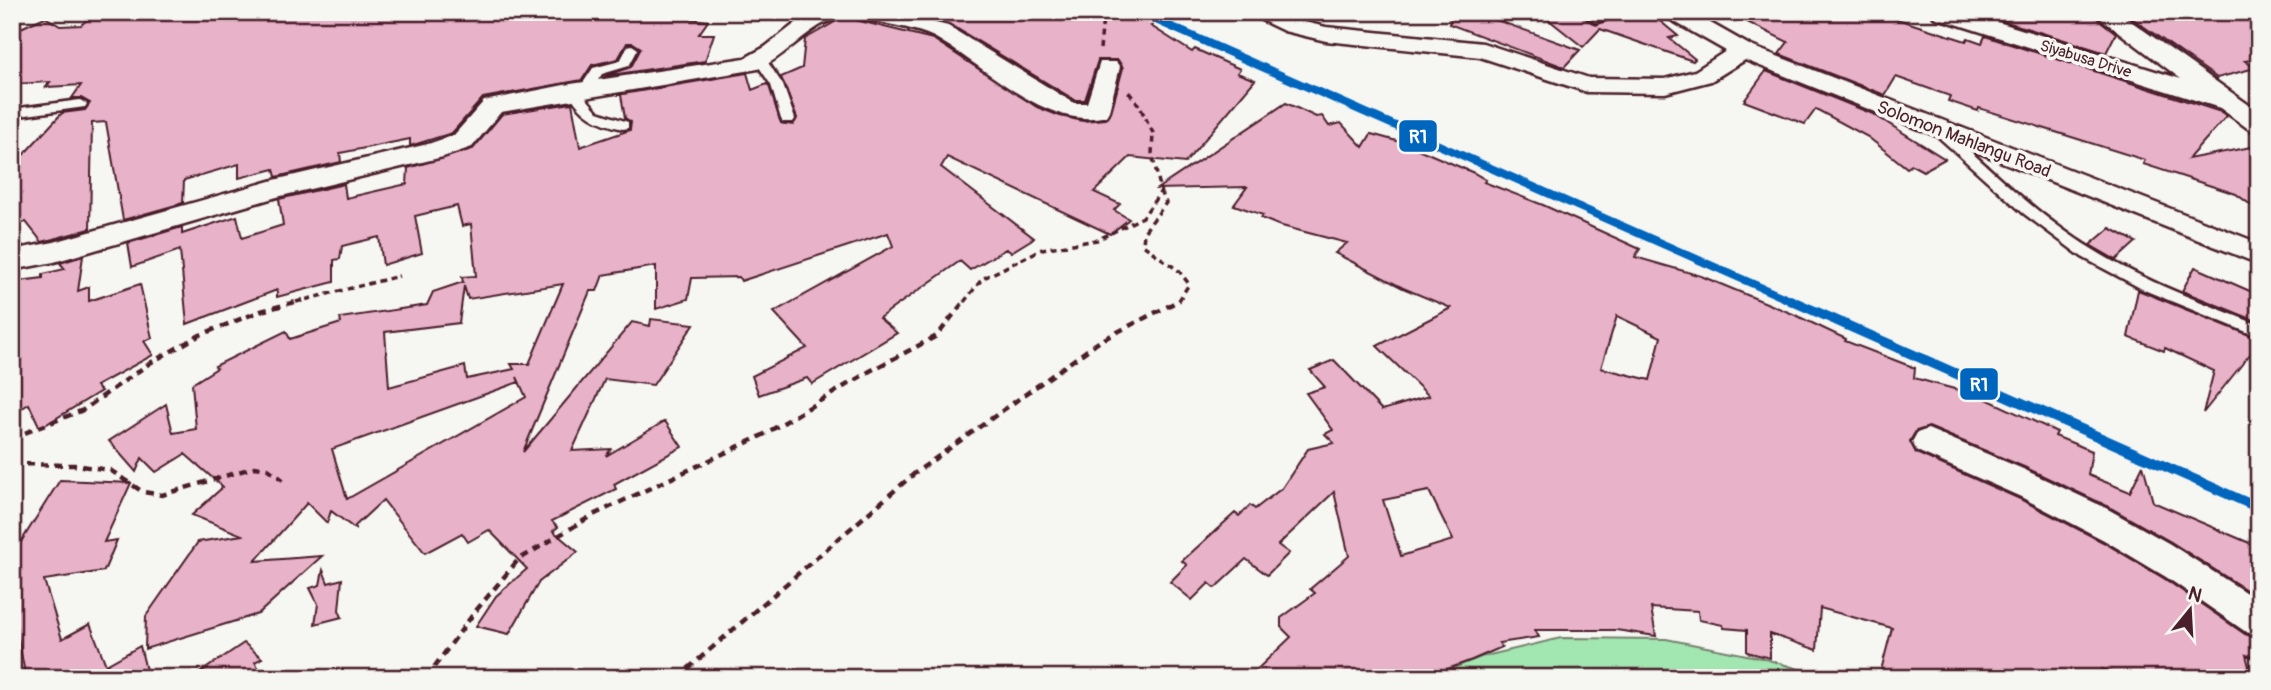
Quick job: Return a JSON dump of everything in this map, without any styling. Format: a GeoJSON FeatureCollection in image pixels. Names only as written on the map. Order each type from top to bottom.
{"type":"FeatureCollection","features":[{"type":"Feature","properties":{"kind":"street"},"geometry":{"type":"LineString","coordinates":[[12,260],[68,248],[274,189],[434,151],[463,141],[493,106],[761,61],[782,46],[805,22],[832,12]]}},
{"type":"Feature","properties":{"kind":"street"},"geometry":{"type":"LineString","coordinates":[[864,12],[940,31],[1047,99],[1069,110],[1097,111],[1108,67]]}},
{"type":"Feature","properties":{"kind":"street"},"geometry":{"type":"LineString","coordinates":[[1263,12],[1293,26],[1326,34],[1483,50],[1587,85],[1665,86],[1703,76],[1742,51]]}},
{"type":"Feature","properties":{"kind":"street","name":"Solomon Mahlangu Road"},"geometry":{"type":"LineString","coordinates":[[1674,12],[1742,51],[2259,254]]}},
{"type":"Feature","properties":{"kind":"street","name":"Siyabusa Drive"},"geometry":{"type":"LineString","coordinates":[[1942,12],[2231,103]]}},
{"type":"Feature","properties":{"kind":"street"},"geometry":{"type":"LineString","coordinates":[[2103,12],[2259,124]]}},
{"type":"Feature","properties":{"kind":"street"},"geometry":{"type":"LineString","coordinates":[[1928,442],[2013,478],[2096,519],[2154,551],[2259,621]]}},
{"type":"Feature","properties":{"kind":"lane"},"geometry":{"type":"LineString","coordinates":[[1595,18],[1623,12]]}},
{"type":"Feature","properties":{"kind":"lane"},"geometry":{"type":"LineString","coordinates":[[622,125],[587,111],[580,90],[597,71],[625,64],[632,49]]}},
{"type":"Feature","properties":{"kind":"lane"},"geometry":{"type":"LineString","coordinates":[[761,61],[776,85],[788,119]]}},
{"type":"Feature","properties":{"kind":"lane"},"geometry":{"type":"LineString","coordinates":[[12,113],[80,104]]}},
{"type":"Feature","properties":{"kind":"lane"},"geometry":{"type":"LineString","coordinates":[[1937,128],[1997,183],[2087,252],[2154,287],[2259,331]]}},
{"type":"Feature","properties":{"kind":"path"},"geometry":{"type":"LineString","coordinates":[[677,678],[915,473],[1100,341],[1180,302],[1189,284],[1179,271],[1143,245],[1144,232],[1166,203],[1152,154],[1153,133],[1139,105],[1099,57],[1103,17],[1111,12]]}},
{"type":"Feature","properties":{"kind":"path"},"geometry":{"type":"LineString","coordinates":[[426,678],[474,612],[518,561],[593,515],[763,435],[870,371],[937,336],[982,279],[1042,249],[1097,240],[1143,217],[1161,191]]}},
{"type":"Feature","properties":{"kind":"path"},"geometry":{"type":"LineString","coordinates":[[12,438],[83,410],[150,363],[200,335],[261,311],[399,276]]}},
{"type":"Feature","properties":{"kind":"path"},"geometry":{"type":"LineString","coordinates":[[12,464],[113,471],[133,489],[160,495],[177,494],[242,468],[268,469],[283,480]]}},
{"type":"Feature","properties":{"kind":"green space"},"geometry":{"type":"Polygon","coordinates":[[[1561,638],[1666,639],[1762,658],[1829,678],[1427,678],[1481,657],[1561,638]]]}},
{"type":"Feature","properties":{"kind":"building"},"geometry":{"type":"Polygon","coordinates":[[[96,12],[634,12],[708,21],[699,34],[714,34],[705,61],[604,76],[631,67],[641,48],[627,43],[618,59],[592,65],[582,80],[483,98],[452,133],[410,146],[410,139],[340,153],[341,162],[276,177],[274,169],[239,178],[239,164],[184,180],[183,203],[123,220],[106,122],[92,123],[90,229],[42,242],[26,222],[12,226],[12,167],[62,113],[85,110],[90,103],[81,98],[72,98],[81,85],[46,87],[50,82],[12,84],[12,32],[45,17],[60,26],[81,25],[96,12]]]}},
{"type":"Feature","properties":{"kind":"building"},"geometry":{"type":"Polygon","coordinates":[[[845,12],[851,12],[855,20],[933,39],[1037,107],[1083,121],[1106,119],[1111,112],[1123,68],[1118,60],[1098,60],[1085,100],[1075,100],[949,24],[904,12],[923,12],[955,20],[974,12],[1172,12],[1151,26],[1192,52],[1195,49],[1240,69],[1237,73],[1255,80],[1185,163],[1130,157],[1094,192],[1120,204],[1114,210],[1129,219],[1110,234],[947,157],[941,167],[1034,238],[1011,252],[1006,249],[970,270],[960,261],[879,318],[897,333],[812,384],[807,378],[759,395],[752,376],[807,348],[774,312],[893,246],[888,233],[741,281],[739,277],[692,278],[688,299],[656,309],[656,266],[603,275],[597,291],[590,291],[523,452],[632,322],[650,326],[651,319],[694,324],[653,385],[605,379],[572,451],[611,449],[606,456],[665,421],[682,447],[614,484],[616,489],[552,521],[558,527],[553,531],[578,552],[539,582],[509,634],[476,626],[496,596],[527,569],[489,530],[468,542],[462,533],[425,553],[383,500],[355,529],[331,511],[327,523],[307,503],[255,561],[322,556],[258,614],[145,649],[146,616],[198,542],[242,535],[192,515],[223,487],[185,454],[156,472],[142,458],[136,472],[109,441],[166,404],[173,433],[196,429],[192,384],[217,368],[215,366],[286,331],[290,339],[341,323],[340,318],[427,305],[433,292],[463,282],[462,277],[476,276],[471,224],[462,226],[457,206],[415,216],[422,253],[383,265],[379,237],[342,246],[340,259],[334,260],[334,282],[277,297],[277,290],[187,324],[180,250],[132,267],[128,243],[182,227],[182,234],[237,216],[242,238],[283,225],[279,199],[344,184],[346,198],[407,184],[408,168],[473,149],[502,114],[572,103],[580,147],[630,130],[631,122],[625,118],[621,95],[617,95],[747,73],[752,90],[767,84],[769,86],[781,123],[793,125],[797,118],[781,77],[802,68],[805,39],[840,19],[845,12]],[[563,284],[468,299],[464,286],[459,323],[385,332],[389,387],[465,366],[467,379],[514,369],[511,364],[529,364],[563,284]],[[517,377],[519,382],[332,449],[347,499],[526,397],[517,377]]]}},
{"type":"Feature","properties":{"kind":"building"},"geometry":{"type":"Polygon","coordinates":[[[1453,12],[1474,12],[1580,50],[1564,67],[1449,24],[1453,12]]]}},
{"type":"Feature","properties":{"kind":"building"},"geometry":{"type":"Polygon","coordinates":[[[1539,12],[1597,12],[1586,19],[1596,25],[1631,12],[1649,12],[1678,36],[1669,38],[1695,59],[1693,61],[1600,29],[1583,47],[1539,12]]]}},
{"type":"Feature","properties":{"kind":"building"},"geometry":{"type":"Polygon","coordinates":[[[1727,12],[1875,12],[1966,41],[1968,38],[1982,43],[1985,36],[2221,112],[2227,116],[2188,159],[2251,147],[2259,153],[2259,211],[2236,194],[2143,164],[2145,160],[1979,108],[1978,111],[1948,101],[1950,96],[1896,77],[1885,95],[1779,54],[1788,42],[1727,12]]]}},
{"type":"Feature","properties":{"kind":"building"},"geometry":{"type":"Polygon","coordinates":[[[1997,12],[2089,12],[2116,33],[2106,53],[1994,18],[1997,12]]]}},
{"type":"Feature","properties":{"kind":"building"},"geometry":{"type":"Polygon","coordinates":[[[2123,12],[2259,12],[2259,59],[2245,61],[2255,68],[2217,78],[2123,12]]]}},
{"type":"Feature","properties":{"kind":"building"},"geometry":{"type":"Polygon","coordinates":[[[1766,71],[1873,114],[1945,159],[1923,171],[1912,165],[1907,168],[1868,137],[1816,109],[1805,124],[1744,101],[1766,71]]]}},
{"type":"Feature","properties":{"kind":"building"},"geometry":{"type":"Polygon","coordinates":[[[1286,103],[1316,117],[1322,116],[1329,126],[1341,123],[1363,147],[1371,134],[1404,143],[1474,173],[1486,180],[1484,182],[1543,205],[1640,249],[1635,257],[1701,276],[1793,314],[1846,339],[1845,341],[1915,368],[1914,378],[1980,396],[2057,432],[2055,436],[2092,451],[2088,475],[2130,492],[2143,465],[2153,502],[2259,547],[2259,598],[2171,542],[2107,506],[2024,467],[1929,427],[1916,431],[1910,441],[1916,453],[2020,499],[2103,542],[2165,579],[2245,634],[2259,639],[2259,660],[2246,655],[2252,678],[2128,678],[2102,669],[2101,678],[1879,678],[1892,628],[1820,608],[1817,650],[1770,634],[1770,658],[1747,652],[1747,630],[1724,628],[1723,625],[1699,620],[1698,611],[1651,608],[1656,636],[1616,630],[1535,630],[1539,637],[1499,643],[1502,647],[1423,678],[1248,678],[1291,637],[1281,627],[1281,618],[1315,593],[1310,589],[1349,556],[1334,492],[1278,545],[1289,553],[1267,575],[1246,559],[1215,588],[1209,583],[1192,600],[1170,582],[1187,565],[1182,561],[1235,513],[1239,516],[1250,505],[1255,509],[1282,488],[1308,449],[1334,443],[1325,434],[1333,430],[1306,393],[1325,387],[1310,370],[1334,360],[1382,410],[1429,396],[1377,346],[1451,308],[1403,288],[1335,253],[1347,243],[1278,225],[1261,218],[1263,215],[1234,205],[1247,187],[1157,189],[1286,103]],[[1617,316],[1601,368],[1650,380],[1661,337],[1617,316]],[[1429,491],[1383,500],[1401,556],[1453,540],[1429,491]]]}},
{"type":"Feature","properties":{"kind":"building"},"geometry":{"type":"Polygon","coordinates":[[[2110,228],[2136,242],[2116,260],[2090,245],[2110,228]]]}},
{"type":"Feature","properties":{"kind":"building"},"geometry":{"type":"Polygon","coordinates":[[[83,256],[78,291],[89,287],[89,301],[140,284],[152,338],[144,341],[153,355],[96,386],[101,391],[40,428],[29,404],[12,414],[12,282],[43,278],[43,274],[65,269],[60,263],[83,256]]]}},
{"type":"Feature","properties":{"kind":"building"},"geometry":{"type":"Polygon","coordinates":[[[2195,267],[2259,295],[2259,322],[2182,291],[2195,267]]]}},
{"type":"Feature","properties":{"kind":"building"},"geometry":{"type":"Polygon","coordinates":[[[2138,290],[2259,339],[2259,343],[2203,413],[2214,371],[2165,348],[2164,351],[2128,337],[2138,290]]]}},
{"type":"Feature","properties":{"kind":"building"},"geometry":{"type":"Polygon","coordinates":[[[60,480],[131,483],[104,542],[117,540],[104,571],[44,580],[62,639],[90,624],[106,665],[140,646],[148,678],[26,678],[15,623],[12,625],[12,556],[60,480]]]}},
{"type":"Feature","properties":{"kind":"building"},"geometry":{"type":"Polygon","coordinates":[[[323,570],[328,583],[342,579],[339,610],[342,617],[315,624],[318,604],[310,588],[320,585],[323,570]]]}},
{"type":"Feature","properties":{"kind":"building"},"geometry":{"type":"Polygon","coordinates":[[[244,643],[262,658],[255,662],[264,678],[192,678],[244,643]]]}},
{"type":"Feature","properties":{"kind":"transit line","name":"R1"},"geometry":{"type":"LineString","coordinates":[[1138,12],[2259,508]]}}]}
